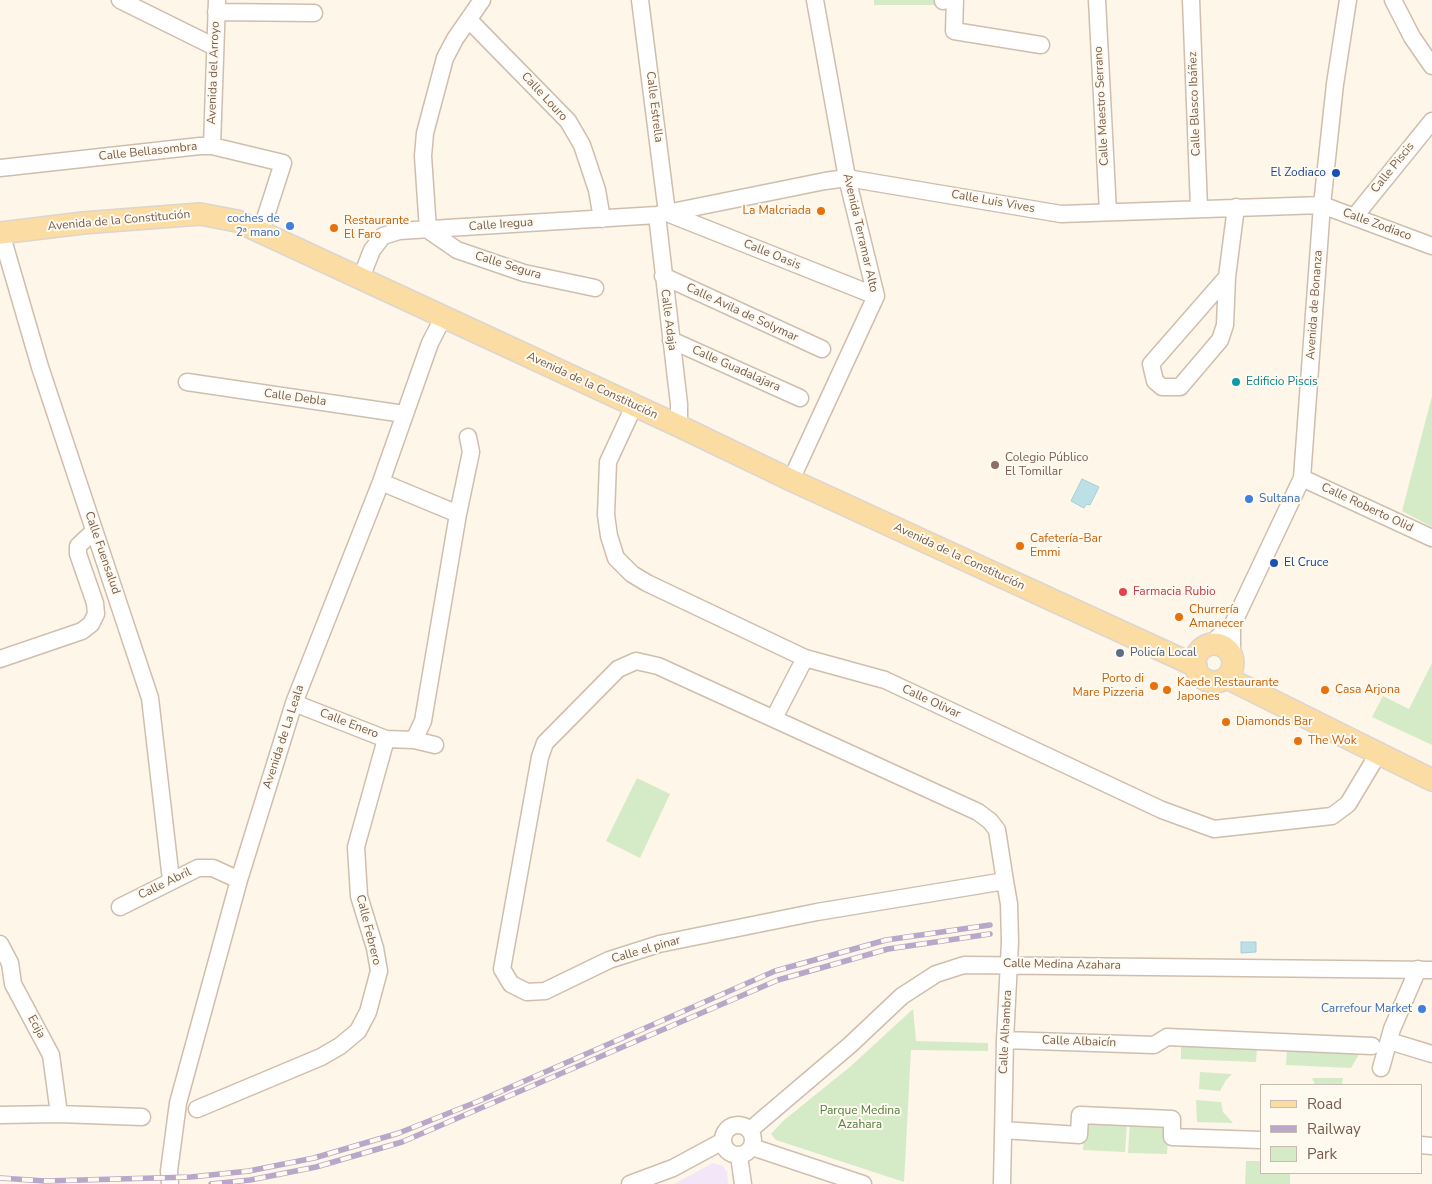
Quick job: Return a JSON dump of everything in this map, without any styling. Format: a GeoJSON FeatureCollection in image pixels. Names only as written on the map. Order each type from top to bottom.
{"type":"FeatureCollection","features":[{"type":"Feature","properties":{"kind":"main road","name":"Avenida de la Constitución"},"geometry":{"type":"LineString","coordinates":[[0,233],[83,223],[200,214],[238,221],[261,230],[791,480],[1164,650],[1202,654]]}},
{"type":"Feature","properties":{"kind":"main road"},"geometry":{"type":"LineString","coordinates":[[1231,667],[1214,682],[1208,681],[1198,672],[1202,654],[1222,646],[1231,667],[1252,692],[1432,780]]}},
{"type":"Feature","properties":{"kind":"street"},"geometry":{"type":"LineString","coordinates":[[120,0],[215,47]]}},
{"type":"Feature","properties":{"kind":"street"},"geometry":{"type":"LineString","coordinates":[[428,230],[423,156],[424,133],[445,58],[482,0]]}},
{"type":"Feature","properties":{"kind":"street","name":"Calle Estrella"},"geometry":{"type":"LineString","coordinates":[[640,0],[662,214]]}},
{"type":"Feature","properties":{"kind":"street","name":"Avenida Terramar Alto"},"geometry":{"type":"LineString","coordinates":[[791,480],[876,296],[847,178],[815,0]]}},
{"type":"Feature","properties":{"kind":"street"},"geometry":{"type":"LineString","coordinates":[[947,0],[954,31],[1041,45]]}},
{"type":"Feature","properties":{"kind":"street","name":"Calle Maestro Serrano"},"geometry":{"type":"LineString","coordinates":[[1097,0],[1108,212]]}},
{"type":"Feature","properties":{"kind":"street","name":"Calle Blasco Ibáñez"},"geometry":{"type":"LineString","coordinates":[[1191,0],[1199,208]]}},
{"type":"Feature","properties":{"kind":"street","name":"Avenida de Bonanza"},"geometry":{"type":"LineString","coordinates":[[1202,654],[1232,626],[1302,478],[1322,205],[1335,84],[1348,0]]}},
{"type":"Feature","properties":{"kind":"street"},"geometry":{"type":"LineString","coordinates":[[1393,0],[1412,37],[1432,66]]}},
{"type":"Feature","properties":{"kind":"street"},"geometry":{"type":"LineString","coordinates":[[217,6],[314,14]]}},
{"type":"Feature","properties":{"kind":"street","name":"Avenida del Arroyo"},"geometry":{"type":"LineString","coordinates":[[212,146],[217,6]]}},
{"type":"Feature","properties":{"kind":"street","name":"Calle Louro"},"geometry":{"type":"LineString","coordinates":[[469,20],[568,121],[582,145],[597,190],[602,219]]}},
{"type":"Feature","properties":{"kind":"street","name":"Calle Piscis"},"geometry":{"type":"LineString","coordinates":[[1355,216],[1430,127]]}},
{"type":"Feature","properties":{"kind":"street","name":"Calle Bellasombra"},"geometry":{"type":"LineString","coordinates":[[0,168],[212,146],[283,163],[261,230]]}},
{"type":"Feature","properties":{"kind":"street","name":"Calle Luis Vives"},"geometry":{"type":"LineString","coordinates":[[662,214],[825,180],[847,178],[1061,214],[1322,205]]}},
{"type":"Feature","properties":{"kind":"street","name":"Calle Zodiaco"},"geometry":{"type":"LineString","coordinates":[[1322,205],[1432,246]]}},
{"type":"Feature","properties":{"kind":"street"},"geometry":{"type":"LineString","coordinates":[[1227,276],[1151,364],[1155,381],[1162,388],[1180,387],[1220,340],[1225,325],[1227,276],[1236,207]]}},
{"type":"Feature","properties":{"kind":"street","name":"Calle Iregua"},"geometry":{"type":"LineString","coordinates":[[361,278],[372,250],[383,236],[399,231],[662,214]]}},
{"type":"Feature","properties":{"kind":"street","name":"Calle Adaja"},"geometry":{"type":"LineString","coordinates":[[662,214],[663,276],[679,404],[679,426]]}},
{"type":"Feature","properties":{"kind":"street","name":"Calle Oasis"},"geometry":{"type":"LineString","coordinates":[[662,214],[876,296]]}},
{"type":"Feature","properties":{"kind":"street","name":"Calle Segura"},"geometry":{"type":"LineString","coordinates":[[428,230],[457,250],[524,272],[595,288]]}},
{"type":"Feature","properties":{"kind":"street","name":"Calle Fuensalud"},"geometry":{"type":"LineString","coordinates":[[0,233],[40,367],[150,698],[171,880]]}},
{"type":"Feature","properties":{"kind":"street","name":"Calle Avila de Solymar"},"geometry":{"type":"LineString","coordinates":[[663,276],[822,350]]}},
{"type":"Feature","properties":{"kind":"street","name":"Avenida de La Leala"},"geometry":{"type":"LineString","coordinates":[[170,1178],[178,1103],[239,880],[294,703],[381,482],[430,343],[444,316]]}},
{"type":"Feature","properties":{"kind":"street","name":"Calle Guadalajara"},"geometry":{"type":"LineString","coordinates":[[671,340],[800,398]]}},
{"type":"Feature","properties":{"kind":"street","name":"Calle Debla"},"geometry":{"type":"LineString","coordinates":[[186,382],[404,414]]}},
{"type":"Feature","properties":{"kind":"street","name":"Calle Olivar"},"geometry":{"type":"LineString","coordinates":[[634,406],[608,462],[606,515],[608,536],[616,558],[632,574],[647,582],[805,658],[885,680],[1162,810],[1214,829],[1332,816],[1348,804],[1378,754]]}},
{"type":"Feature","properties":{"kind":"street"},"geometry":{"type":"LineString","coordinates":[[414,740],[423,721],[458,514],[471,452],[468,437]]}},
{"type":"Feature","properties":{"kind":"street","name":"Calle Roberto Olid"},"geometry":{"type":"LineString","coordinates":[[1302,478],[1432,538]]}},
{"type":"Feature","properties":{"kind":"street"},"geometry":{"type":"LineString","coordinates":[[381,482],[458,514]]}},
{"type":"Feature","properties":{"kind":"street"},"geometry":{"type":"LineString","coordinates":[[0,659],[82,631],[91,624],[96,614],[96,608],[78,554],[78,546],[94,531]]}},
{"type":"Feature","properties":{"kind":"street","name":"Avenida de Bonanza"},"geometry":{"type":"LineString","coordinates":[[1231,667],[1232,626]]}},
{"type":"Feature","properties":{"kind":"street"},"geometry":{"type":"LineString","coordinates":[[774,718],[805,658]]}},
{"type":"Feature","properties":{"kind":"street","name":"Calle el pinar"},"geometry":{"type":"LineString","coordinates":[[636,661],[658,666],[774,718],[978,812],[990,821],[997,830],[1005,881],[817,912],[659,944],[609,960],[545,991],[527,992],[511,984],[502,969],[540,757],[545,743],[552,733],[618,669],[636,661]]}},
{"type":"Feature","properties":{"kind":"street","name":"Calle Enero"},"geometry":{"type":"LineString","coordinates":[[294,703],[386,739],[414,740],[435,745]]}},
{"type":"Feature","properties":{"kind":"street","name":"Calle Febrero"},"geometry":{"type":"LineString","coordinates":[[197,1109],[321,1057],[340,1046],[358,1031],[368,1012],[379,971],[375,948],[359,896],[356,847],[386,739]]}},
{"type":"Feature","properties":{"kind":"street","name":"Calle Abril"},"geometry":{"type":"LineString","coordinates":[[120,906],[198,868],[214,868],[239,880]]}},
{"type":"Feature","properties":{"kind":"street","name":"Calle Alhambra"},"geometry":{"type":"LineString","coordinates":[[1002,1184],[1004,1040],[1010,964],[1009,904],[1005,881]]}},
{"type":"Feature","properties":{"kind":"street","name":"Ecija"},"geometry":{"type":"LineString","coordinates":[[0,944],[5,966],[13,984],[51,1055],[59,1114]]}},
{"type":"Feature","properties":{"kind":"street","name":"Calle Medina Azahara"},"geometry":{"type":"LineString","coordinates":[[750,1130],[850,1045],[902,996],[929,978],[964,965],[1425,969]]}},
{"type":"Feature","properties":{"kind":"street"},"geometry":{"type":"LineString","coordinates":[[1381,1068],[1390,1041],[1392,1028],[1425,969]]}},
{"type":"Feature","properties":{"kind":"street","name":"Calle Albaicín"},"geometry":{"type":"LineString","coordinates":[[1004,1040],[1154,1045],[1167,1037],[1372,1046]]}},
{"type":"Feature","properties":{"kind":"street"},"geometry":{"type":"LineString","coordinates":[[1390,1041],[1432,1054]]}},
{"type":"Feature","properties":{"kind":"street"},"geometry":{"type":"LineString","coordinates":[[0,1115],[59,1114],[142,1117]]}},
{"type":"Feature","properties":{"kind":"street"},"geometry":{"type":"LineString","coordinates":[[1003,1130],[1080,1135],[1080,1115],[1172,1119],[1172,1137],[1260,1140]]}},
{"type":"Feature","properties":{"kind":"street"},"geometry":{"type":"LineString","coordinates":[[743,1184],[745,1151],[753,1138],[750,1130],[742,1125],[732,1126],[725,1132],[723,1141],[726,1150],[745,1151],[863,1184]]}},
{"type":"Feature","properties":{"kind":"street"},"geometry":{"type":"LineString","coordinates":[[630,1184],[673,1168],[723,1141]]}},
{"type":"Feature","properties":{"kind":"shaded area"},"geometry":{"type":"Polygon","coordinates":[[[713,1163],[723,1166],[727,1172],[728,1184],[674,1184],[713,1163]]]}},
{"type":"Feature","properties":{"kind":"green space"},"geometry":{"type":"Polygon","coordinates":[[[874,0],[939,0],[939,5],[874,5],[874,0]]]}},
{"type":"Feature","properties":{"kind":"green space"},"geometry":{"type":"Polygon","coordinates":[[[1432,396],[1432,527],[1402,511],[1432,396]]]}},
{"type":"Feature","properties":{"kind":"green space"},"geometry":{"type":"Polygon","coordinates":[[[1432,663],[1432,745],[1372,717],[1383,696],[1409,709],[1432,663]]]}},
{"type":"Feature","properties":{"kind":"green space"},"geometry":{"type":"Polygon","coordinates":[[[637,778],[670,794],[640,858],[606,841],[637,778]]]}},
{"type":"Feature","properties":{"kind":"green space","name":"Parque Medina Azahara"},"geometry":{"type":"Polygon","coordinates":[[[913,1009],[916,1041],[988,1043],[988,1051],[911,1050],[904,1182],[776,1140],[771,1134],[783,1121],[851,1066],[913,1009]]]}},
{"type":"Feature","properties":{"kind":"green space"},"geometry":{"type":"Polygon","coordinates":[[[1181,1044],[1257,1048],[1256,1062],[1181,1059],[1181,1044]]]}},
{"type":"Feature","properties":{"kind":"green space"},"geometry":{"type":"Polygon","coordinates":[[[1287,1048],[1361,1051],[1351,1068],[1286,1065],[1287,1048]]]}},
{"type":"Feature","properties":{"kind":"green space"},"geometry":{"type":"Polygon","coordinates":[[[1200,1072],[1232,1074],[1220,1091],[1199,1089],[1200,1072]]]}},
{"type":"Feature","properties":{"kind":"green space"},"geometry":{"type":"Polygon","coordinates":[[[1312,1078],[1343,1078],[1342,1084],[1315,1084],[1312,1078]]]}},
{"type":"Feature","properties":{"kind":"green space"},"geometry":{"type":"Polygon","coordinates":[[[1196,1100],[1221,1102],[1223,1112],[1233,1123],[1197,1122],[1196,1100]]]}},
{"type":"Feature","properties":{"kind":"green space"},"geometry":{"type":"Polygon","coordinates":[[[1130,1121],[1169,1123],[1167,1154],[1128,1153],[1130,1121]]]}},
{"type":"Feature","properties":{"kind":"green space"},"geometry":{"type":"Polygon","coordinates":[[[1085,1122],[1127,1123],[1125,1152],[1083,1150],[1085,1122]]]}},
{"type":"Feature","properties":{"kind":"green space"},"geometry":{"type":"Polygon","coordinates":[[[1246,1161],[1260,1161],[1260,1174],[1290,1174],[1290,1184],[1245,1184],[1246,1161]]]}},
{"type":"Feature","properties":{"kind":"water"},"geometry":{"type":"Polygon","coordinates":[[[1082,479],[1099,487],[1090,505],[1086,504],[1084,508],[1071,501],[1082,479]]]}},
{"type":"Feature","properties":{"kind":"water"},"geometry":{"type":"Polygon","coordinates":[[[1241,942],[1256,942],[1256,952],[1241,953],[1241,942]]]}},
{"type":"Feature","properties":{"kind":"railway"},"geometry":{"type":"LineString","coordinates":[[0,1178],[45,1181],[191,1177],[249,1171],[314,1158],[399,1133],[479,1101],[775,971],[886,940],[990,925]]}},
{"type":"Feature","properties":{"kind":"railway"},"geometry":{"type":"LineString","coordinates":[[211,1184],[250,1180],[316,1167],[402,1142],[778,980],[888,949],[990,934]]}},
{"type":"Feature","properties":{"kind":"place","name":"El Zodiaco"},"geometry":{"type":"Point","coordinates":[1336,173]}},
{"type":"Feature","properties":{"kind":"place","name":"La Malcriada"},"geometry":{"type":"Point","coordinates":[821,211]}},
{"type":"Feature","properties":{"kind":"place","name":"coches de 2ª mano"},"geometry":{"type":"Point","coordinates":[290,226]}},
{"type":"Feature","properties":{"kind":"place","name":"Restaurante El Faro"},"geometry":{"type":"Point","coordinates":[334,228]}},
{"type":"Feature","properties":{"kind":"place","name":"Edificio Piscis"},"geometry":{"type":"Point","coordinates":[1236,382]}},
{"type":"Feature","properties":{"kind":"place","name":"Colegio Público El Tomillar"},"geometry":{"type":"Point","coordinates":[995,465]}},
{"type":"Feature","properties":{"kind":"place","name":"Sultana"},"geometry":{"type":"Point","coordinates":[1249,499]}},
{"type":"Feature","properties":{"kind":"place","name":"Cafetería-Bar Emmi"},"geometry":{"type":"Point","coordinates":[1020,546]}},
{"type":"Feature","properties":{"kind":"place","name":"El Cruce"},"geometry":{"type":"Point","coordinates":[1274,563]}},
{"type":"Feature","properties":{"kind":"place","name":"Farmacia Rubio"},"geometry":{"type":"Point","coordinates":[1123,592]}},
{"type":"Feature","properties":{"kind":"place","name":"Churrería Amanecer"},"geometry":{"type":"Point","coordinates":[1179,617]}},
{"type":"Feature","properties":{"kind":"place","name":"Policía Local"},"geometry":{"type":"Point","coordinates":[1120,653]}},
{"type":"Feature","properties":{"kind":"place","name":"Porto di Mare Pizzeria"},"geometry":{"type":"Point","coordinates":[1154,686]}},
{"type":"Feature","properties":{"kind":"place","name":"Kaede Restaurante Japones"},"geometry":{"type":"Point","coordinates":[1167,690]}},
{"type":"Feature","properties":{"kind":"place","name":"Casa Arjona"},"geometry":{"type":"Point","coordinates":[1325,690]}},
{"type":"Feature","properties":{"kind":"place","name":"Diamonds Bar"},"geometry":{"type":"Point","coordinates":[1226,722]}},
{"type":"Feature","properties":{"kind":"place","name":"The Wok"},"geometry":{"type":"Point","coordinates":[1298,741]}},
{"type":"Feature","properties":{"kind":"place","name":"Carrefour Market"},"geometry":{"type":"Point","coordinates":[1422,1009]}}]}
